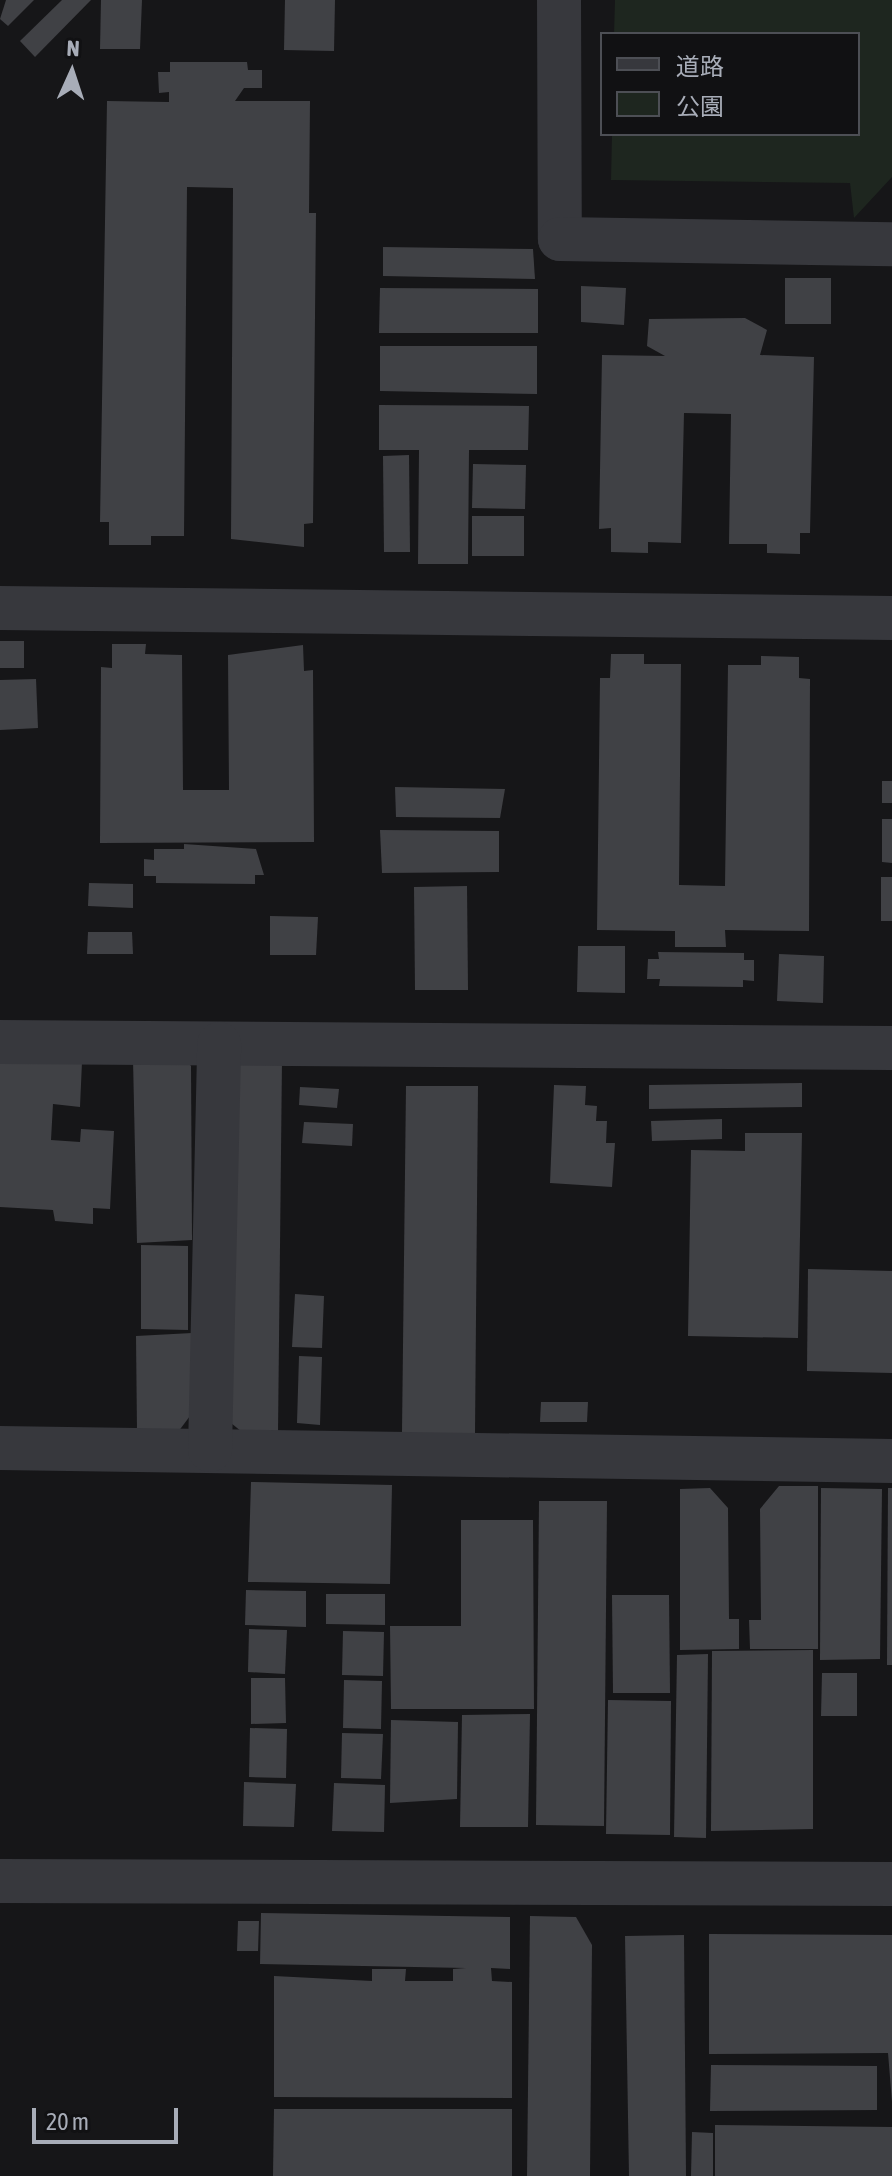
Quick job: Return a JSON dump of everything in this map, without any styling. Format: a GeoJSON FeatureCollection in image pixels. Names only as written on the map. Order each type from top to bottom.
{"type":"FeatureCollection","features":[{"type":"Feature","properties":{"kind":"street"},"geometry":{"type":"LineString","coordinates":[[559,0],[560,239],[892,244]]}},
{"type":"Feature","properties":{"kind":"street"},"geometry":{"type":"LineString","coordinates":[[0,608],[892,618]]}},
{"type":"Feature","properties":{"kind":"street"},"geometry":{"type":"LineString","coordinates":[[0,1042],[892,1048]]}},
{"type":"Feature","properties":{"kind":"street"},"geometry":{"type":"LineString","coordinates":[[210,1450],[219,1044]]}},
{"type":"Feature","properties":{"kind":"street"},"geometry":{"type":"LineString","coordinates":[[0,1448],[892,1461]]}},
{"type":"Feature","properties":{"kind":"street"},"geometry":{"type":"LineString","coordinates":[[0,1881],[892,1884]]}},
{"type":"Feature","properties":{"kind":"green space"},"geometry":{"type":"Polygon","coordinates":[[[615,0],[892,0],[892,177],[854,218],[850,183],[611,180],[612,136],[860,136],[860,32],[614,32],[615,0]]]}},
{"type":"Feature","properties":{"kind":"building"},"geometry":{"type":"Polygon","coordinates":[[[6,0],[34,0],[8,26],[0,19],[6,0]]]}},
{"type":"Feature","properties":{"kind":"building"},"geometry":{"type":"Polygon","coordinates":[[[62,0],[91,0],[35,57],[20,41],[62,0]]]}},
{"type":"Feature","properties":{"kind":"building"},"geometry":{"type":"Polygon","coordinates":[[[101,0],[142,0],[140,49],[100,49],[101,0]]]}},
{"type":"Feature","properties":{"kind":"building"},"geometry":{"type":"Polygon","coordinates":[[[285,0],[335,0],[334,51],[284,50],[285,0]]]}},
{"type":"Feature","properties":{"kind":"building"},"geometry":{"type":"Polygon","coordinates":[[[170,62],[247,62],[248,70],[262,70],[262,88],[244,88],[235,101],[310,101],[309,213],[316,213],[313,523],[304,524],[304,547],[231,539],[233,188],[187,187],[184,536],[151,536],[151,545],[109,545],[109,522],[100,522],[107,101],[169,102],[169,92],[159,93],[158,72],[170,72],[170,62]]]}},
{"type":"Feature","properties":{"kind":"building"},"geometry":{"type":"Polygon","coordinates":[[[383,247],[533,249],[535,279],[383,276],[383,247]]]}},
{"type":"Feature","properties":{"kind":"building"},"geometry":{"type":"Polygon","coordinates":[[[785,278],[831,278],[831,324],[785,324],[785,278]]]}},
{"type":"Feature","properties":{"kind":"building"},"geometry":{"type":"Polygon","coordinates":[[[581,286],[626,288],[624,325],[581,322],[581,286]]]}},
{"type":"Feature","properties":{"kind":"building"},"geometry":{"type":"Polygon","coordinates":[[[380,288],[538,289],[538,333],[379,333],[380,288]]]}},
{"type":"Feature","properties":{"kind":"building"},"geometry":{"type":"Polygon","coordinates":[[[745,318],[767,330],[760,355],[814,357],[810,533],[800,533],[800,554],[767,553],[767,544],[729,544],[731,414],[684,413],[681,543],[648,542],[648,553],[611,552],[611,528],[599,529],[602,355],[665,356],[647,346],[649,319],[745,318]]]}},
{"type":"Feature","properties":{"kind":"building"},"geometry":{"type":"Polygon","coordinates":[[[380,346],[537,346],[537,394],[380,391],[380,346]]]}},
{"type":"Feature","properties":{"kind":"building"},"geometry":{"type":"Polygon","coordinates":[[[379,405],[529,406],[528,450],[469,450],[468,564],[418,564],[419,450],[379,450],[379,405]]]}},
{"type":"Feature","properties":{"kind":"building"},"geometry":{"type":"Polygon","coordinates":[[[409,455],[410,552],[384,552],[383,456],[409,455]]]}},
{"type":"Feature","properties":{"kind":"building"},"geometry":{"type":"Polygon","coordinates":[[[473,464],[526,465],[525,509],[472,508],[473,464]]]}},
{"type":"Feature","properties":{"kind":"building"},"geometry":{"type":"Polygon","coordinates":[[[472,516],[524,516],[524,556],[472,556],[472,516]]]}},
{"type":"Feature","properties":{"kind":"building"},"geometry":{"type":"Polygon","coordinates":[[[0,641],[24,641],[24,668],[0,668],[0,641]]]}},
{"type":"Feature","properties":{"kind":"building"},"geometry":{"type":"Polygon","coordinates":[[[112,644],[146,644],[145,654],[182,655],[183,790],[229,790],[228,655],[303,645],[304,671],[313,670],[314,842],[100,843],[101,667],[112,668],[112,644]]]}},
{"type":"Feature","properties":{"kind":"building"},"geometry":{"type":"Polygon","coordinates":[[[611,654],[644,654],[644,664],[681,664],[679,885],[725,886],[728,665],[761,665],[761,656],[799,657],[799,678],[810,679],[809,931],[725,930],[726,947],[675,947],[675,931],[597,930],[600,678],[610,678],[611,654]]]}},
{"type":"Feature","properties":{"kind":"building"},"geometry":{"type":"Polygon","coordinates":[[[36,679],[38,728],[0,730],[0,680],[36,679]]]}},
{"type":"Feature","properties":{"kind":"building"},"geometry":{"type":"Polygon","coordinates":[[[882,781],[892,781],[892,803],[882,803],[882,781]]]}},
{"type":"Feature","properties":{"kind":"building"},"geometry":{"type":"Polygon","coordinates":[[[395,787],[505,789],[500,818],[396,817],[395,787]]]}},
{"type":"Feature","properties":{"kind":"building"},"geometry":{"type":"Polygon","coordinates":[[[882,819],[892,819],[892,863],[882,862],[882,819]]]}},
{"type":"Feature","properties":{"kind":"building"},"geometry":{"type":"Polygon","coordinates":[[[380,830],[499,831],[499,872],[382,873],[380,830]]]}},
{"type":"Feature","properties":{"kind":"building"},"geometry":{"type":"Polygon","coordinates":[[[184,844],[256,849],[264,875],[255,875],[255,884],[156,883],[156,876],[144,876],[144,859],[154,860],[154,849],[184,849],[184,844]]]}},
{"type":"Feature","properties":{"kind":"building"},"geometry":{"type":"Polygon","coordinates":[[[881,877],[892,877],[892,921],[881,921],[881,877]]]}},
{"type":"Feature","properties":{"kind":"building"},"geometry":{"type":"Polygon","coordinates":[[[89,883],[133,884],[133,908],[88,906],[89,883]]]}},
{"type":"Feature","properties":{"kind":"building"},"geometry":{"type":"Polygon","coordinates":[[[467,886],[468,990],[415,990],[414,887],[467,886]]]}},
{"type":"Feature","properties":{"kind":"building"},"geometry":{"type":"Polygon","coordinates":[[[270,916],[318,917],[316,955],[270,955],[270,916]]]}},
{"type":"Feature","properties":{"kind":"building"},"geometry":{"type":"Polygon","coordinates":[[[88,932],[132,932],[133,954],[87,954],[88,932]]]}},
{"type":"Feature","properties":{"kind":"building"},"geometry":{"type":"Polygon","coordinates":[[[578,946],[625,946],[625,993],[577,992],[578,946]]]}},
{"type":"Feature","properties":{"kind":"building"},"geometry":{"type":"Polygon","coordinates":[[[658,952],[744,953],[744,960],[754,960],[754,981],[743,980],[743,987],[659,986],[660,979],[647,979],[648,959],[659,959],[658,952]]]}},
{"type":"Feature","properties":{"kind":"building"},"geometry":{"type":"Polygon","coordinates":[[[779,954],[824,956],[823,1003],[777,1001],[779,954]]]}},
{"type":"Feature","properties":{"kind":"building"},"geometry":{"type":"Polygon","coordinates":[[[184,1058],[191,1066],[192,1240],[137,1243],[133,1059],[184,1058]]]}},
{"type":"Feature","properties":{"kind":"building"},"geometry":{"type":"Polygon","coordinates":[[[0,1059],[82,1062],[80,1107],[53,1104],[51,1140],[80,1142],[81,1129],[114,1131],[110,1209],[93,1208],[93,1224],[55,1221],[53,1210],[0,1207],[0,1059]]]}},
{"type":"Feature","properties":{"kind":"building"},"geometry":{"type":"Polygon","coordinates":[[[238,1059],[282,1059],[278,1433],[242,1432],[231,1423],[238,1059]]]}},
{"type":"Feature","properties":{"kind":"building"},"geometry":{"type":"Polygon","coordinates":[[[802,1083],[802,1107],[649,1109],[649,1085],[802,1083]]]}},
{"type":"Feature","properties":{"kind":"building"},"geometry":{"type":"Polygon","coordinates":[[[554,1085],[586,1086],[585,1105],[597,1106],[596,1121],[607,1121],[606,1143],[615,1143],[612,1187],[550,1183],[554,1085]]]}},
{"type":"Feature","properties":{"kind":"building"},"geometry":{"type":"Polygon","coordinates":[[[406,1086],[478,1086],[475,1433],[402,1433],[406,1086]]]}},
{"type":"Feature","properties":{"kind":"building"},"geometry":{"type":"Polygon","coordinates":[[[300,1087],[339,1089],[337,1108],[299,1105],[300,1087]]]}},
{"type":"Feature","properties":{"kind":"building"},"geometry":{"type":"Polygon","coordinates":[[[722,1119],[722,1139],[652,1141],[651,1121],[722,1119]]]}},
{"type":"Feature","properties":{"kind":"building"},"geometry":{"type":"Polygon","coordinates":[[[304,1122],[353,1124],[352,1146],[302,1143],[304,1122]]]}},
{"type":"Feature","properties":{"kind":"building"},"geometry":{"type":"Polygon","coordinates":[[[745,1133],[802,1133],[798,1338],[688,1336],[691,1150],[745,1151],[745,1133]]]}},
{"type":"Feature","properties":{"kind":"building"},"geometry":{"type":"Polygon","coordinates":[[[141,1245],[188,1246],[188,1330],[141,1329],[141,1245]]]}},
{"type":"Feature","properties":{"kind":"building"},"geometry":{"type":"Polygon","coordinates":[[[808,1269],[892,1271],[892,1373],[807,1371],[808,1269]]]}},
{"type":"Feature","properties":{"kind":"building"},"geometry":{"type":"Polygon","coordinates":[[[295,1294],[324,1296],[322,1348],[292,1347],[295,1294]]]}},
{"type":"Feature","properties":{"kind":"building"},"geometry":{"type":"Polygon","coordinates":[[[192,1333],[193,1412],[178,1432],[137,1431],[136,1336],[192,1333]]]}},
{"type":"Feature","properties":{"kind":"building"},"geometry":{"type":"Polygon","coordinates":[[[299,1356],[322,1357],[320,1425],[297,1423],[299,1356]]]}},
{"type":"Feature","properties":{"kind":"building"},"geometry":{"type":"Polygon","coordinates":[[[541,1402],[588,1402],[587,1422],[540,1422],[541,1402]]]}},
{"type":"Feature","properties":{"kind":"building"},"geometry":{"type":"Polygon","coordinates":[[[251,1482],[392,1485],[390,1584],[248,1582],[251,1482]]]}},
{"type":"Feature","properties":{"kind":"building"},"geometry":{"type":"Polygon","coordinates":[[[779,1486],[818,1486],[818,1649],[750,1649],[749,1620],[761,1620],[760,1509],[779,1486]]]}},
{"type":"Feature","properties":{"kind":"building"},"geometry":{"type":"Polygon","coordinates":[[[710,1488],[728,1508],[729,1619],[739,1619],[739,1649],[680,1650],[680,1489],[710,1488]]]}},
{"type":"Feature","properties":{"kind":"building"},"geometry":{"type":"Polygon","coordinates":[[[821,1488],[882,1489],[880,1659],[820,1660],[821,1488]]]}},
{"type":"Feature","properties":{"kind":"building"},"geometry":{"type":"Polygon","coordinates":[[[888,1488],[892,1488],[892,1665],[887,1665],[888,1488]]]}},
{"type":"Feature","properties":{"kind":"building"},"geometry":{"type":"Polygon","coordinates":[[[539,1501],[607,1501],[604,1826],[536,1825],[539,1501]]]}},
{"type":"Feature","properties":{"kind":"building"},"geometry":{"type":"Polygon","coordinates":[[[461,1520],[533,1520],[534,1709],[391,1709],[390,1626],[461,1626],[461,1520]]]}},
{"type":"Feature","properties":{"kind":"building"},"geometry":{"type":"Polygon","coordinates":[[[246,1590],[306,1591],[306,1627],[245,1625],[246,1590]]]}},
{"type":"Feature","properties":{"kind":"building"},"geometry":{"type":"Polygon","coordinates":[[[326,1594],[385,1594],[385,1625],[326,1624],[326,1594]]]}},
{"type":"Feature","properties":{"kind":"building"},"geometry":{"type":"Polygon","coordinates":[[[612,1595],[669,1595],[670,1693],[613,1693],[612,1595]]]}},
{"type":"Feature","properties":{"kind":"building"},"geometry":{"type":"Polygon","coordinates":[[[249,1629],[287,1630],[285,1674],[248,1672],[249,1629]]]}},
{"type":"Feature","properties":{"kind":"building"},"geometry":{"type":"Polygon","coordinates":[[[343,1631],[384,1632],[383,1676],[342,1675],[343,1631]]]}},
{"type":"Feature","properties":{"kind":"building"},"geometry":{"type":"Polygon","coordinates":[[[813,1650],[813,1829],[711,1831],[712,1651],[813,1650]]]}},
{"type":"Feature","properties":{"kind":"building"},"geometry":{"type":"Polygon","coordinates":[[[708,1654],[706,1838],[674,1837],[677,1655],[708,1654]]]}},
{"type":"Feature","properties":{"kind":"building"},"geometry":{"type":"Polygon","coordinates":[[[822,1673],[857,1673],[857,1716],[821,1716],[822,1673]]]}},
{"type":"Feature","properties":{"kind":"building"},"geometry":{"type":"Polygon","coordinates":[[[251,1678],[285,1678],[286,1723],[251,1724],[251,1678]]]}},
{"type":"Feature","properties":{"kind":"building"},"geometry":{"type":"Polygon","coordinates":[[[344,1680],[382,1681],[381,1729],[343,1728],[344,1680]]]}},
{"type":"Feature","properties":{"kind":"building"},"geometry":{"type":"Polygon","coordinates":[[[608,1700],[671,1701],[670,1835],[606,1834],[608,1700]]]}},
{"type":"Feature","properties":{"kind":"building"},"geometry":{"type":"Polygon","coordinates":[[[530,1714],[528,1827],[460,1827],[462,1715],[530,1714]]]}},
{"type":"Feature","properties":{"kind":"building"},"geometry":{"type":"Polygon","coordinates":[[[391,1720],[458,1722],[457,1799],[390,1803],[391,1720]]]}},
{"type":"Feature","properties":{"kind":"building"},"geometry":{"type":"Polygon","coordinates":[[[250,1728],[287,1729],[286,1778],[249,1777],[250,1728]]]}},
{"type":"Feature","properties":{"kind":"building"},"geometry":{"type":"Polygon","coordinates":[[[342,1733],[383,1734],[381,1779],[341,1778],[342,1733]]]}},
{"type":"Feature","properties":{"kind":"building"},"geometry":{"type":"Polygon","coordinates":[[[244,1782],[296,1784],[294,1827],[243,1826],[244,1782]]]}},
{"type":"Feature","properties":{"kind":"building"},"geometry":{"type":"Polygon","coordinates":[[[334,1783],[385,1785],[384,1832],[332,1831],[334,1783]]]}},
{"type":"Feature","properties":{"kind":"building"},"geometry":{"type":"Polygon","coordinates":[[[261,1913],[510,1917],[510,1969],[491,1968],[492,1981],[512,1982],[512,2098],[274,2097],[274,1976],[372,1981],[372,1969],[406,1969],[405,1981],[453,1981],[453,1969],[466,1968],[260,1964],[261,1913]]]}},
{"type":"Feature","properties":{"kind":"building"},"geometry":{"type":"Polygon","coordinates":[[[530,1916],[576,1917],[592,1945],[590,2176],[527,2176],[530,1916]]]}},
{"type":"Feature","properties":{"kind":"building"},"geometry":{"type":"Polygon","coordinates":[[[238,1921],[259,1921],[258,1951],[237,1951],[238,1921]]]}},
{"type":"Feature","properties":{"kind":"building"},"geometry":{"type":"Polygon","coordinates":[[[709,1934],[892,1935],[892,2102],[888,2053],[709,2054],[709,1934]]]}},
{"type":"Feature","properties":{"kind":"building"},"geometry":{"type":"Polygon","coordinates":[[[684,1935],[686,2176],[629,2176],[625,1936],[684,1935]]]}},
{"type":"Feature","properties":{"kind":"building"},"geometry":{"type":"Polygon","coordinates":[[[711,2065],[877,2066],[877,2110],[710,2111],[711,2065]]]}},
{"type":"Feature","properties":{"kind":"building"},"geometry":{"type":"Polygon","coordinates":[[[274,2109],[512,2109],[512,2176],[273,2176],[274,2109]]]}},
{"type":"Feature","properties":{"kind":"building"},"geometry":{"type":"Polygon","coordinates":[[[715,2125],[892,2127],[892,2176],[715,2176],[715,2125]]]}},
{"type":"Feature","properties":{"kind":"building"},"geometry":{"type":"Polygon","coordinates":[[[692,2132],[713,2133],[713,2176],[691,2176],[692,2132]]]}}]}
